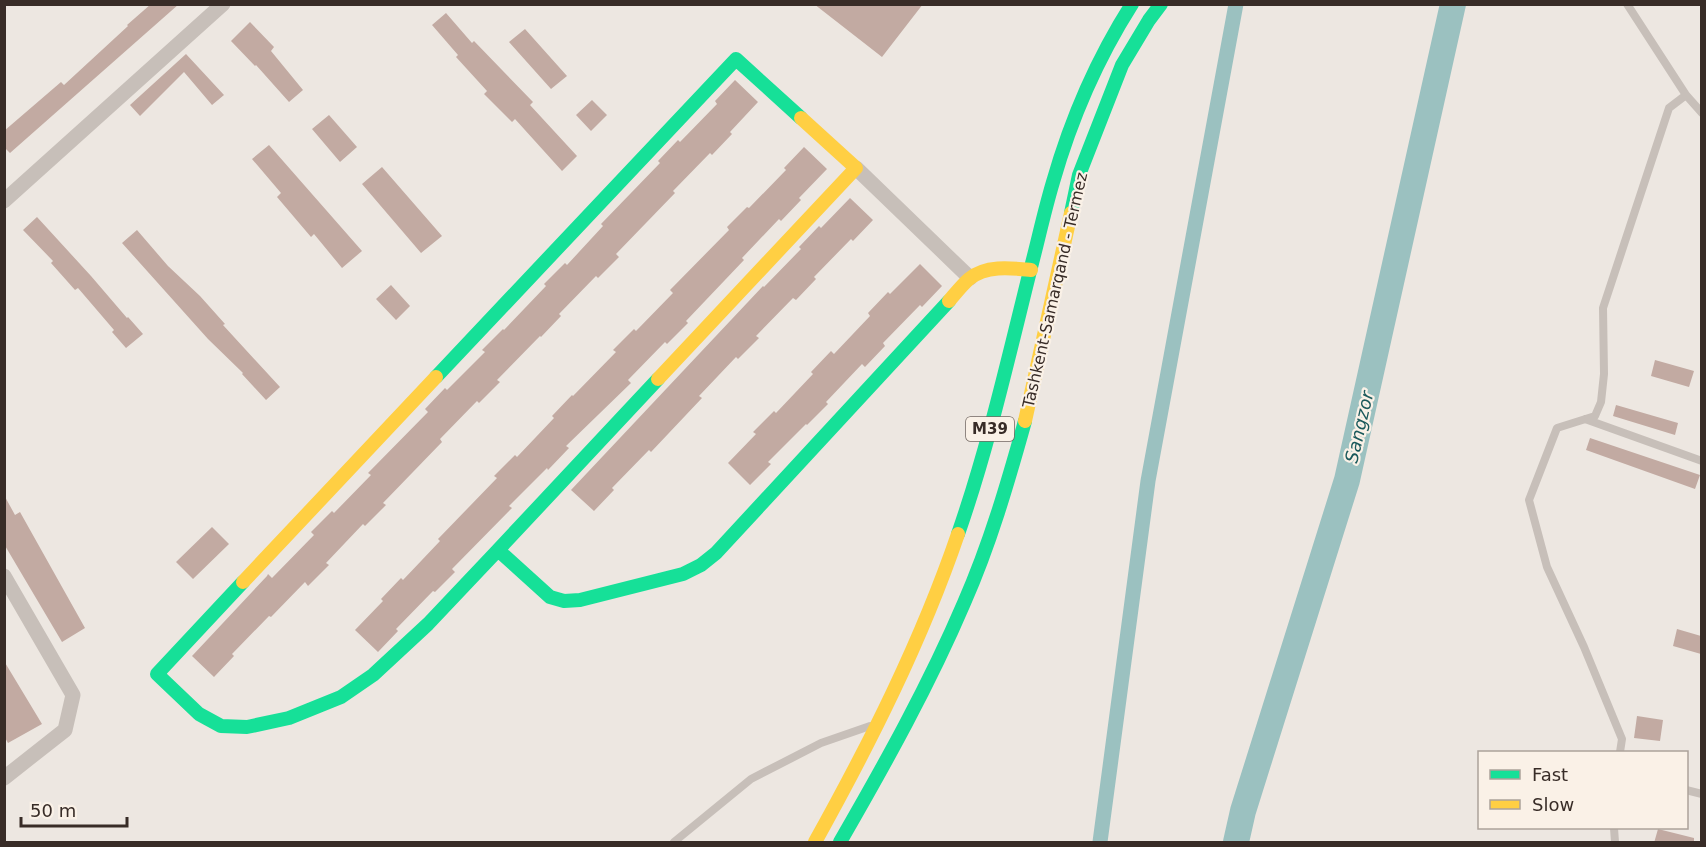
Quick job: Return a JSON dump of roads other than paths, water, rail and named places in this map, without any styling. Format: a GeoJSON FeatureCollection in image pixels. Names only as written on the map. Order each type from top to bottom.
{"type":"FeatureCollection","features":[{"type":"Feature","properties":{"kind":"main road","name":"Tashkent-Samarqand - Termez"},"geometry":{"type":"LineString","coordinates":[[815,843],[880,723],[921,633],[950,557],[996,408],[1056,170],[1077,108],[1101,57],[1132,4]]}},
{"type":"Feature","properties":{"kind":"main road","name":"Tashkent-Samarqand - Termez"},"geometry":{"type":"LineString","coordinates":[[840,843],[937,662],[965,602],[1005,493],[1027,414],[1079,175],[1122,65],[1161,4]]}},
{"type":"Feature","properties":{"kind":"main road"},"geometry":{"type":"LineString","coordinates":[[736,59],[856,168],[498,550],[428,624],[373,675],[341,697],[289,718],[247,727],[221,726],[199,714],[157,674],[736,59]]}},
{"type":"Feature","properties":{"kind":"main road"},"geometry":{"type":"LineString","coordinates":[[498,550],[550,597],[564,601],[580,600],[683,574],[701,565],[716,553],[970,278],[988,270],[1006,268],[1031,270]]}},
{"type":"Feature","properties":{"kind":"main road"},"geometry":{"type":"LineString","coordinates":[[996,408],[1013,400],[1023,407],[1027,414]]}},
{"type":"Feature","properties":{"kind":"street"},"geometry":{"type":"LineString","coordinates":[[4,201],[223,4]]}},
{"type":"Feature","properties":{"kind":"street"},"geometry":{"type":"LineString","coordinates":[[856,168],[970,278]]}},
{"type":"Feature","properties":{"kind":"street"},"geometry":{"type":"LineString","coordinates":[[4,576],[73,695],[65,730],[4,778]]}},
{"type":"Feature","properties":{"kind":"lane"},"geometry":{"type":"LineString","coordinates":[[1627,4],[1686,95],[1701,113]]}},
{"type":"Feature","properties":{"kind":"lane"},"geometry":{"type":"LineString","coordinates":[[1620,751],[1622,739],[1584,647],[1547,567],[1529,500],[1557,428],[1594,416],[1601,402],[1604,374],[1603,308],[1608,288],[1614,276],[1669,108],[1686,95]]}},
{"type":"Feature","properties":{"kind":"lane"},"geometry":{"type":"LineString","coordinates":[[1585,420],[1701,461]]}},
{"type":"Feature","properties":{"kind":"lane"},"geometry":{"type":"LineString","coordinates":[[674,843],[751,779],[821,743],[880,723]]}},
{"type":"Feature","properties":{"kind":"waterway"},"geometry":{"type":"LineString","coordinates":[[1100,842],[1148,481],[1236,4]]}},
{"type":"Feature","properties":{"kind":"waterway","name":"Sangzor"},"geometry":{"type":"LineString","coordinates":[[1236,842],[1243,811],[1347,480],[1453,4]]}}]}
